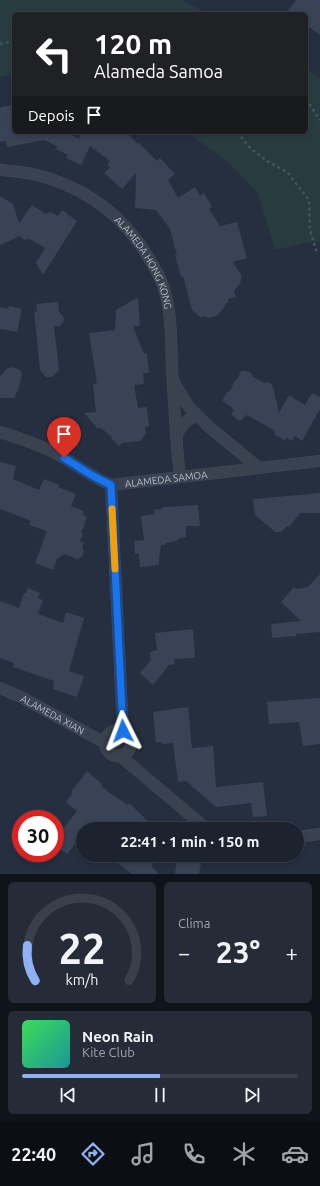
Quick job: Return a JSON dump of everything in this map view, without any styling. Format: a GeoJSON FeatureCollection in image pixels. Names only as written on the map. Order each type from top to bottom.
{"type":"FeatureCollection","features":[{"type":"Feature","properties":{"kind":"street","name":"ALAMEDA HONG KONG"},"geometry":{"type":"LineString","coordinates":[[0,170],[22,172],[47,177],[94,199],[117,217],[134,235],[148,256],[164,288],[167,302],[171,330],[176,438],[180,477]]}},
{"type":"Feature","properties":{"kind":"street"},"geometry":{"type":"LineString","coordinates":[[173,379],[189,407],[197,416],[259,468]]}},
{"type":"Feature","properties":{"kind":"street"},"geometry":{"type":"LineString","coordinates":[[176,438],[183,424],[187,420],[197,416]]}},
{"type":"Feature","properties":{"kind":"street","name":"ALAMEDA SAMOA"},"geometry":{"type":"LineString","coordinates":[[0,432],[54,453],[97,479],[111,485],[320,461]]}},
{"type":"Feature","properties":{"kind":"street"},"geometry":{"type":"LineString","coordinates":[[111,485],[123,731]]}},
{"type":"Feature","properties":{"kind":"street","name":"ALAMEDA XIAN"},"geometry":{"type":"LineString","coordinates":[[0,688],[23,698],[106,743]]}},
{"type":"Feature","properties":{"kind":"street"},"geometry":{"type":"LineString","coordinates":[[119,755],[127,752],[130,745],[129,737],[123,731],[119,730],[111,732],[108,735],[106,743],[108,751],[115,755],[119,755],[199,822]]}},
{"type":"Feature","properties":{"kind":"street"},"geometry":{"type":"LineString","coordinates":[[304,836],[320,834]]}},
{"type":"Feature","properties":{"kind":"path"},"geometry":{"type":"LineString","coordinates":[[0,44],[12,41]]}},
{"type":"Feature","properties":{"kind":"path"},"geometry":{"type":"LineString","coordinates":[[308,102],[320,120]]}},
{"type":"Feature","properties":{"kind":"path"},"geometry":{"type":"LineString","coordinates":[[239,134],[250,148],[267,161],[287,172],[309,200],[310,230],[316,250],[320,251]]}},
{"type":"Feature","properties":{"kind":"green space"},"geometry":{"type":"Polygon","coordinates":[[[0,0],[182,0],[204,12],[12,12],[12,75],[0,77],[0,0]]]}},
{"type":"Feature","properties":{"kind":"green space"},"geometry":{"type":"Polygon","coordinates":[[[308,69],[320,78],[320,242],[310,242],[275,250],[258,193],[230,164],[190,134],[308,134],[308,69]]]}},
{"type":"Feature","properties":{"kind":"building"},"geometry":{"type":"Polygon","coordinates":[[[296,0],[320,0],[320,35],[308,26],[308,12],[287,12],[296,0]]]}},
{"type":"Feature","properties":{"kind":"building"},"geometry":{"type":"Polygon","coordinates":[[[12,105],[12,134],[69,134],[79,139],[81,134],[128,134],[157,161],[160,158],[175,174],[168,180],[178,198],[195,187],[200,196],[204,193],[212,207],[209,209],[220,226],[237,222],[247,258],[233,262],[242,276],[240,284],[234,291],[236,297],[228,299],[228,303],[226,303],[218,315],[209,318],[204,316],[201,318],[192,310],[183,276],[181,277],[175,255],[177,255],[170,229],[156,210],[135,208],[136,173],[122,189],[104,173],[110,167],[107,165],[110,161],[90,146],[81,165],[66,158],[68,155],[56,149],[57,146],[44,140],[7,147],[6,141],[0,142],[1,107],[12,105]]]}},
{"type":"Feature","properties":{"kind":"building"},"geometry":{"type":"Polygon","coordinates":[[[0,196],[13,204],[19,223],[32,205],[46,214],[50,212],[58,216],[62,210],[77,221],[43,275],[36,263],[45,248],[30,239],[24,240],[20,236],[0,245],[0,196]]]}},
{"type":"Feature","properties":{"kind":"building"},"geometry":{"type":"Polygon","coordinates":[[[138,297],[140,326],[133,326],[144,354],[147,353],[149,373],[143,373],[144,384],[134,385],[138,408],[147,407],[149,426],[145,427],[146,433],[141,441],[122,443],[119,446],[111,438],[112,437],[101,428],[97,428],[84,413],[96,412],[93,384],[97,383],[89,333],[115,330],[116,310],[138,297]]]}},
{"type":"Feature","properties":{"kind":"building"},"geometry":{"type":"Polygon","coordinates":[[[58,302],[59,312],[63,316],[64,321],[60,326],[54,326],[59,370],[52,377],[46,377],[40,370],[34,311],[37,312],[36,304],[58,302]]]}},
{"type":"Feature","properties":{"kind":"building"},"geometry":{"type":"Polygon","coordinates":[[[9,306],[22,309],[17,332],[0,329],[0,307],[8,309],[9,306]]]}},
{"type":"Feature","properties":{"kind":"building"},"geometry":{"type":"Polygon","coordinates":[[[13,367],[20,370],[22,374],[18,391],[16,392],[15,398],[0,398],[0,376],[7,369],[13,367]]]}},
{"type":"Feature","properties":{"kind":"building"},"geometry":{"type":"Polygon","coordinates":[[[241,371],[247,371],[251,373],[253,377],[264,383],[267,382],[271,384],[279,413],[289,395],[305,405],[312,393],[320,397],[320,409],[302,441],[295,436],[292,441],[287,438],[285,441],[274,434],[275,431],[247,415],[240,421],[231,415],[234,410],[232,409],[233,408],[222,401],[227,392],[230,391],[235,380],[237,380],[241,371]]]}},
{"type":"Feature","properties":{"kind":"building"},"geometry":{"type":"Polygon","coordinates":[[[0,462],[16,466],[13,479],[39,490],[44,479],[59,485],[58,487],[76,494],[71,506],[84,511],[83,515],[87,517],[81,532],[83,533],[80,541],[84,543],[82,547],[84,551],[82,557],[77,559],[64,554],[57,559],[53,570],[35,563],[47,531],[29,525],[31,521],[0,509],[0,462]]]}},
{"type":"Feature","properties":{"kind":"building"},"geometry":{"type":"Polygon","coordinates":[[[320,493],[320,513],[300,513],[289,527],[287,526],[281,532],[275,532],[255,515],[253,499],[320,493]]]}},
{"type":"Feature","properties":{"kind":"building"},"geometry":{"type":"Polygon","coordinates":[[[198,505],[200,526],[186,526],[186,537],[166,543],[165,545],[161,545],[159,565],[140,567],[139,554],[135,554],[134,541],[144,540],[141,516],[154,514],[154,510],[164,507],[198,505]]]}},
{"type":"Feature","properties":{"kind":"building"},"geometry":{"type":"Polygon","coordinates":[[[320,574],[320,632],[272,638],[271,624],[301,621],[281,602],[294,587],[297,589],[308,587],[320,574]]]}},
{"type":"Feature","properties":{"kind":"building"},"geometry":{"type":"Polygon","coordinates":[[[28,588],[40,593],[38,598],[43,600],[38,614],[63,623],[66,612],[84,618],[69,671],[84,676],[77,697],[53,689],[54,681],[13,667],[14,663],[0,658],[0,601],[19,608],[24,593],[26,593],[28,588]]]}},
{"type":"Feature","properties":{"kind":"building"},"geometry":{"type":"Polygon","coordinates":[[[193,629],[195,658],[174,659],[175,664],[169,665],[153,685],[140,673],[151,660],[150,652],[157,650],[155,633],[193,629]]]}},
{"type":"Feature","properties":{"kind":"building"},"geometry":{"type":"Polygon","coordinates":[[[320,698],[320,744],[303,746],[299,722],[269,724],[267,702],[320,698]]]}},
{"type":"Feature","properties":{"kind":"building"},"geometry":{"type":"Polygon","coordinates":[[[188,707],[192,748],[213,746],[216,787],[263,782],[267,816],[253,817],[251,803],[216,807],[186,781],[178,782],[173,743],[163,744],[161,742],[156,742],[153,712],[188,707]]]}},
{"type":"Feature","properties":{"kind":"building"},"geometry":{"type":"Polygon","coordinates":[[[87,771],[102,784],[102,787],[128,805],[129,803],[149,822],[76,822],[76,843],[67,854],[64,852],[64,828],[77,811],[66,802],[72,794],[71,792],[87,771]]]}},
{"type":"Feature","properties":{"kind":"building"},"geometry":{"type":"Polygon","coordinates":[[[116,862],[155,862],[151,866],[159,874],[132,874],[116,862]]]}},
{"type":"Feature","properties":{"kind":"building"},"geometry":{"type":"Polygon","coordinates":[[[177,862],[201,863],[199,874],[175,874],[177,862]]]}},
{"type":"Feature","properties":{"kind":"slow traffic"},"geometry":{"type":"LineString","coordinates":[[112,509],[115,569]]}},
{"type":"Feature","properties":{"kind":"route"},"geometry":{"type":"LineString","coordinates":[[64,458],[111,485],[123,731]]}}]}
